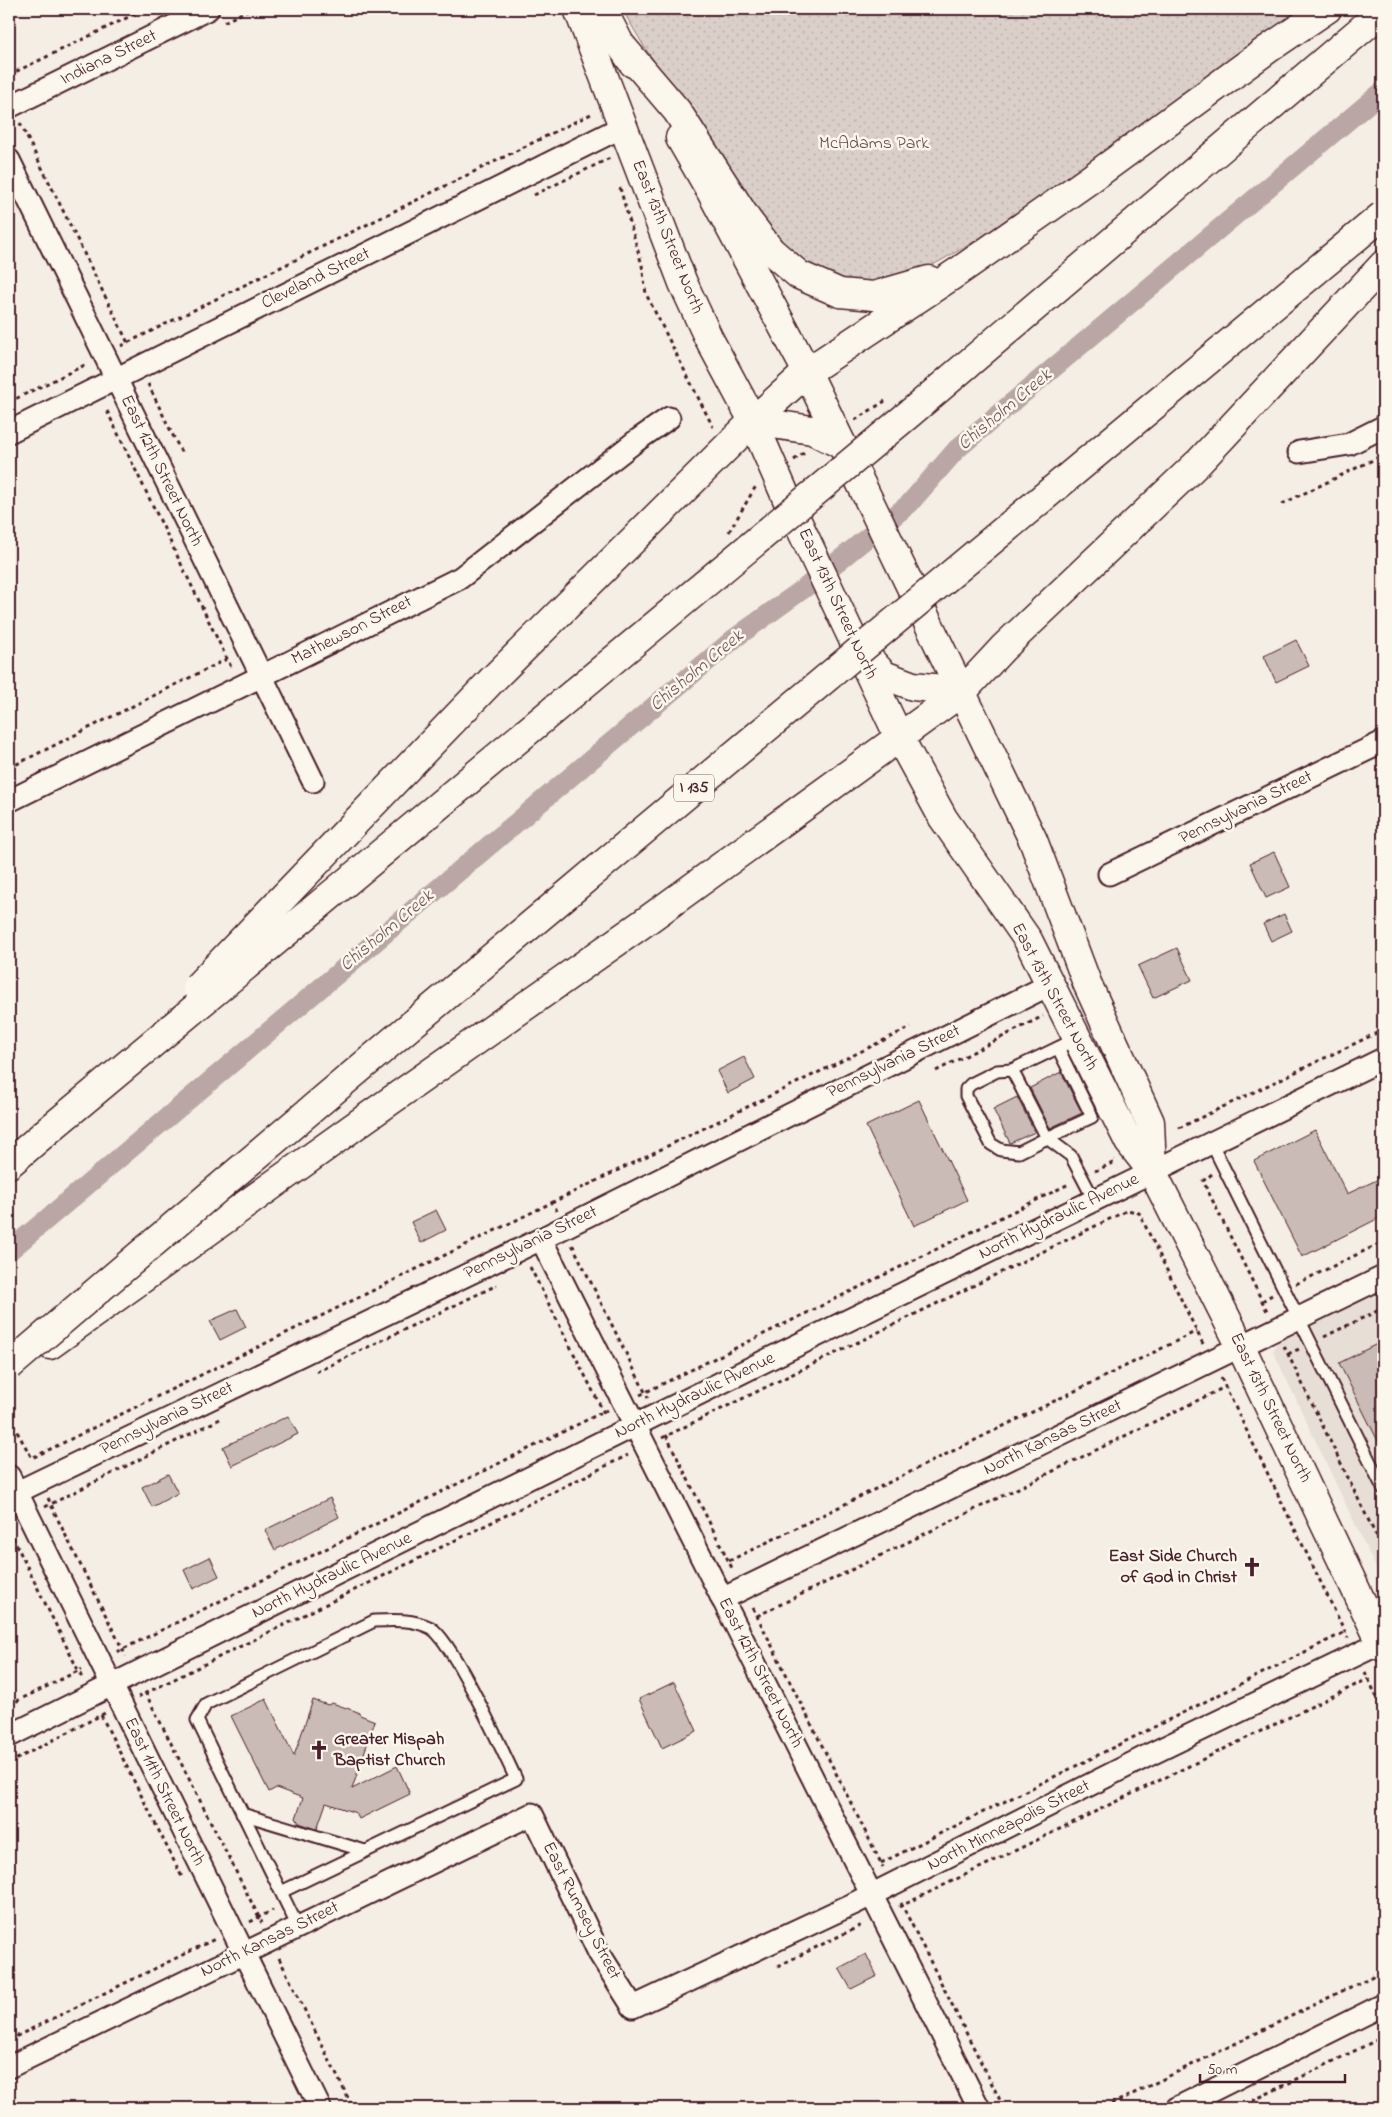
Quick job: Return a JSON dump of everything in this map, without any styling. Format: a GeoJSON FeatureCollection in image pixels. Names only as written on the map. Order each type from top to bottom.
{"type":"FeatureCollection","features":[{"type":"Feature","properties":{"kind":"main road","name":"East 13th Street North"},"geometry":{"type":"LineString","coordinates":[[578,9],[612,132],[708,337],[753,421],[790,506],[858,647],[898,737],[943,818],[1028,940],[1043,988],[1068,1043],[1129,1142],[1152,1171],[1242,1346],[1383,1644]]}},
{"type":"Feature","properties":{"kind":"main road","name":"East 13th Street North"},"geometry":{"type":"LineString","coordinates":[[602,9],[620,44],[664,111],[710,190],[807,372],[963,691],[1033,840],[1087,984],[1150,1122],[1152,1171]]}},
{"type":"Feature","properties":{"kind":"main road"},"geometry":{"type":"LineString","coordinates":[[45,1133],[171,1016],[492,680],[753,421],[807,372],[1089,180],[1268,49],[1327,9]]}},
{"type":"Feature","properties":{"kind":"main road"},"geometry":{"type":"LineString","coordinates":[[9,1164],[909,414],[1383,11]]}},
{"type":"Feature","properties":{"kind":"main road"},"geometry":{"type":"LineString","coordinates":[[620,44],[677,111],[748,221],[771,251],[800,275],[840,293],[874,296],[906,288],[959,270]]}},
{"type":"Feature","properties":{"kind":"main road","name":"I 135"},"geometry":{"type":"LineString","coordinates":[[9,1366],[275,1138],[454,991],[676,803],[1383,215]]}},
{"type":"Feature","properties":{"kind":"main road"},"geometry":{"type":"LineString","coordinates":[[9,1375],[325,1147],[642,924],[963,691],[1003,648],[1200,461],[1383,265]]}},
{"type":"Feature","properties":{"kind":"main road"},"geometry":{"type":"LineString","coordinates":[[753,421],[812,430],[842,445]]}},
{"type":"Feature","properties":{"kind":"main road"},"geometry":{"type":"LineString","coordinates":[[858,647],[884,675],[913,686],[963,691]]}},
{"type":"Feature","properties":{"kind":"street","name":"Indiana Street"},"geometry":{"type":"LineString","coordinates":[[10,107],[208,9]]}},
{"type":"Feature","properties":{"kind":"street","name":"Cleveland Street"},"geometry":{"type":"LineString","coordinates":[[9,432],[612,132]]}},
{"type":"Feature","properties":{"kind":"street","name":"East 12th Street North"},"geometry":{"type":"LineString","coordinates":[[9,160],[313,781]]}},
{"type":"Feature","properties":{"kind":"street","name":"Mathewson Street"},"geometry":{"type":"LineString","coordinates":[[9,801],[460,578],[636,441],[669,418]]}},
{"type":"Feature","properties":{"kind":"street"},"geometry":{"type":"LineString","coordinates":[[1299,452],[1349,444],[1383,427]]}},
{"type":"Feature","properties":{"kind":"street","name":"Pennsylvania Street"},"geometry":{"type":"LineString","coordinates":[[1109,874],[1383,742]]}},
{"type":"Feature","properties":{"kind":"street","name":"Pennsylvania Street"},"geometry":{"type":"LineString","coordinates":[[11,1488],[41,1480],[541,1239],[1043,988]]}},
{"type":"Feature","properties":{"kind":"street","name":"North Hydraulic Avenue"},"geometry":{"type":"LineString","coordinates":[[9,1736],[656,1415],[1383,1059]]}},
{"type":"Feature","properties":{"kind":"street","name":"East 12th Street North"},"geometry":{"type":"LineString","coordinates":[[541,1239],[979,2108]]}},
{"type":"Feature","properties":{"kind":"street","name":"North Kansas Street"},"geometry":{"type":"LineString","coordinates":[[722,1599],[1383,1277]]}},
{"type":"Feature","properties":{"kind":"street","name":"East 11th Street North"},"geometry":{"type":"LineString","coordinates":[[11,1488],[28,1516],[122,1705],[234,1958],[320,2108]]}},
{"type":"Feature","properties":{"kind":"street","name":"North Minneapolis Street"},"geometry":{"type":"LineString","coordinates":[[633,2007],[892,1885],[1142,1758],[1356,1655],[1383,1644]]}},
{"type":"Feature","properties":{"kind":"street","name":"North Kansas Street"},"geometry":{"type":"LineString","coordinates":[[9,2067],[532,1814]]}},
{"type":"Feature","properties":{"kind":"street","name":"East Rumsey Street"},"geometry":{"type":"LineString","coordinates":[[532,1814],[600,1953],[633,2007]]}},
{"type":"Feature","properties":{"kind":"street"},"geometry":{"type":"LineString","coordinates":[[1177,2108],[1383,2005]]}},
{"type":"Feature","properties":{"kind":"lane"},"geometry":{"type":"LineString","coordinates":[[1068,1043],[1092,1117],[1020,1152],[1001,1150],[991,1144],[966,1096],[966,1089],[971,1084],[997,1071],[1012,1070],[1068,1043]]}},
{"type":"Feature","properties":{"kind":"lane"},"geometry":{"type":"LineString","coordinates":[[1012,1070],[1048,1138],[1071,1156],[1094,1200]]}},
{"type":"Feature","properties":{"kind":"lane"},"geometry":{"type":"LineString","coordinates":[[1211,1142],[1383,1488]]}},
{"type":"Feature","properties":{"kind":"lane"},"geometry":{"type":"LineString","coordinates":[[281,1892],[516,1779],[454,1655],[432,1628],[402,1620],[374,1621],[206,1704],[196,1720],[298,1927]]}},
{"type":"Feature","properties":{"kind":"lane"},"geometry":{"type":"LineString","coordinates":[[242,1814],[365,1852]]}},
{"type":"Feature","properties":{"kind":"path"},"geometry":{"type":"LineString","coordinates":[[9,75],[145,9]]}},
{"type":"Feature","properties":{"kind":"path"},"geometry":{"type":"LineString","coordinates":[[590,104],[594,113],[612,132],[613,167]]}},
{"type":"Feature","properties":{"kind":"path"},"geometry":{"type":"LineString","coordinates":[[10,107],[182,454]]}},
{"type":"Feature","properties":{"kind":"path"},"geometry":{"type":"LineString","coordinates":[[9,402],[594,113]]}},
{"type":"Feature","properties":{"kind":"path"},"geometry":{"type":"LineString","coordinates":[[619,184],[642,266],[646,294],[689,376]]}},
{"type":"Feature","properties":{"kind":"path"},"geometry":{"type":"LineString","coordinates":[[84,365],[240,686]]}},
{"type":"Feature","properties":{"kind":"path"},"geometry":{"type":"LineString","coordinates":[[1282,504],[1383,455]]}},
{"type":"Feature","properties":{"kind":"path"},"geometry":{"type":"LineString","coordinates":[[9,768],[227,659]]}},
{"type":"Feature","properties":{"kind":"path"},"geometry":{"type":"LineString","coordinates":[[936,1071],[1048,1014],[1043,988]]}},
{"type":"Feature","properties":{"kind":"path"},"geometry":{"type":"LineString","coordinates":[[1178,1128],[1383,1030]]}},
{"type":"Feature","properties":{"kind":"path"},"geometry":{"type":"LineString","coordinates":[[9,1705],[1115,1162],[1111,1153]]}},
{"type":"Feature","properties":{"kind":"path"},"geometry":{"type":"LineString","coordinates":[[1222,1166],[1203,1181],[1383,1550]]}},
{"type":"Feature","properties":{"kind":"path"},"geometry":{"type":"LineString","coordinates":[[32,1458],[553,1202]]}},
{"type":"Feature","properties":{"kind":"path"},"geometry":{"type":"LineString","coordinates":[[9,1762],[145,1693],[1128,1210],[1139,1213],[1383,1710]]}},
{"type":"Feature","properties":{"kind":"path"},"geometry":{"type":"LineString","coordinates":[[1262,1300],[1383,1242]]}},
{"type":"Feature","properties":{"kind":"path"},"geometry":{"type":"LineString","coordinates":[[522,1272],[573,1246],[733,1570]]}},
{"type":"Feature","properties":{"kind":"path"},"geometry":{"type":"LineString","coordinates":[[311,1375],[504,1281]]}},
{"type":"Feature","properties":{"kind":"path"},"geometry":{"type":"LineString","coordinates":[[1288,1354],[1383,1308]]}},
{"type":"Feature","properties":{"kind":"path"},"geometry":{"type":"LineString","coordinates":[[729,1561],[1197,1331]]}},
{"type":"Feature","properties":{"kind":"path"},"geometry":{"type":"LineString","coordinates":[[757,1616],[1225,1387]]}},
{"type":"Feature","properties":{"kind":"path"},"geometry":{"type":"LineString","coordinates":[[28,1516],[224,1417]]}},
{"type":"Feature","properties":{"kind":"path"},"geometry":{"type":"LineString","coordinates":[[9,1418],[32,1458],[51,1504],[353,2108]]}},
{"type":"Feature","properties":{"kind":"path"},"geometry":{"type":"LineString","coordinates":[[9,1530],[183,1880]]}},
{"type":"Feature","properties":{"kind":"path"},"geometry":{"type":"LineString","coordinates":[[753,1608],[1004,2108]]}},
{"type":"Feature","properties":{"kind":"path"},"geometry":{"type":"LineString","coordinates":[[881,1863],[1345,1632]]}},
{"type":"Feature","properties":{"kind":"path"},"geometry":{"type":"LineString","coordinates":[[778,1966],[1368,1679]]}},
{"type":"Feature","properties":{"kind":"path"},"geometry":{"type":"LineString","coordinates":[[208,1931],[234,1958]]}},
{"type":"Feature","properties":{"kind":"path"},"geometry":{"type":"LineString","coordinates":[[1104,2108],[1383,1971]]}},
{"type":"Feature","properties":{"kind":"path"},"geometry":{"type":"LineString","coordinates":[[1238,2108],[1383,2037]]}},
{"type":"Feature","properties":{"kind":"shaded area"},"geometry":{"type":"Polygon","coordinates":[[[1383,1288],[1383,1583],[1273,1351],[1277,1343],[1284,1337],[1383,1288]]]}},
{"type":"Feature","properties":{"kind":"green space","name":"McAdams Park"},"geometry":{"type":"Polygon","coordinates":[[[622,9],[1307,9],[1006,224],[931,266],[900,280],[875,285],[835,279],[806,263],[774,236],[645,48],[622,9]]]}},
{"type":"Feature","properties":{"kind":"building"},"geometry":{"type":"Polygon","coordinates":[[[1296,640],[1309,666],[1276,682],[1264,656],[1296,640]]]}},
{"type":"Feature","properties":{"kind":"building"},"geometry":{"type":"Polygon","coordinates":[[[1274,852],[1290,887],[1266,898],[1250,863],[1274,852]]]}},
{"type":"Feature","properties":{"kind":"building"},"geometry":{"type":"Polygon","coordinates":[[[1284,914],[1292,931],[1271,941],[1263,924],[1284,914]]]}},
{"type":"Feature","properties":{"kind":"building"},"geometry":{"type":"Polygon","coordinates":[[[1177,948],[1192,980],[1153,998],[1138,966],[1177,948]]]}},
{"type":"Feature","properties":{"kind":"building"},"geometry":{"type":"Polygon","coordinates":[[[744,1057],[755,1079],[728,1093],[717,1071],[744,1057]]]}},
{"type":"Feature","properties":{"kind":"building"},"geometry":{"type":"Polygon","coordinates":[[[1061,1072],[1082,1113],[1050,1128],[1030,1088],[1061,1072]]]}},
{"type":"Feature","properties":{"kind":"building"},"geometry":{"type":"Polygon","coordinates":[[[1017,1097],[1035,1132],[1010,1143],[993,1109],[1017,1097]]]}},
{"type":"Feature","properties":{"kind":"building"},"geometry":{"type":"Polygon","coordinates":[[[919,1100],[967,1200],[914,1226],[866,1126],[919,1100]]]}},
{"type":"Feature","properties":{"kind":"building"},"geometry":{"type":"Polygon","coordinates":[[[1315,1130],[1347,1194],[1383,1177],[1383,1216],[1302,1257],[1254,1161],[1315,1130]]]}},
{"type":"Feature","properties":{"kind":"building"},"geometry":{"type":"Polygon","coordinates":[[[436,1210],[446,1230],[421,1243],[411,1222],[436,1210]]]}},
{"type":"Feature","properties":{"kind":"building"},"geometry":{"type":"Polygon","coordinates":[[[237,1309],[246,1327],[220,1340],[210,1321],[237,1309]]]}},
{"type":"Feature","properties":{"kind":"building"},"geometry":{"type":"Polygon","coordinates":[[[1383,1341],[1383,1451],[1339,1363],[1383,1341]]]}},
{"type":"Feature","properties":{"kind":"building"},"geometry":{"type":"Polygon","coordinates":[[[288,1416],[298,1434],[232,1466],[223,1447],[288,1416]]]}},
{"type":"Feature","properties":{"kind":"building"},"geometry":{"type":"Polygon","coordinates":[[[168,1474],[178,1493],[152,1507],[142,1487],[168,1474]]]}},
{"type":"Feature","properties":{"kind":"building"},"geometry":{"type":"Polygon","coordinates":[[[330,1498],[339,1517],[275,1550],[265,1530],[330,1498]]]}},
{"type":"Feature","properties":{"kind":"building"},"geometry":{"type":"Polygon","coordinates":[[[210,1557],[219,1576],[193,1589],[184,1570],[210,1557]]]}},
{"type":"Feature","properties":{"kind":"building"},"geometry":{"type":"Polygon","coordinates":[[[674,1682],[697,1731],[662,1748],[639,1699],[674,1682]]]}},
{"type":"Feature","properties":{"kind":"building"},"geometry":{"type":"Polygon","coordinates":[[[266,1699],[294,1756],[313,1700],[328,1705],[332,1703],[358,1712],[360,1715],[375,1721],[352,1789],[397,1766],[410,1794],[359,1819],[356,1813],[326,1803],[317,1829],[299,1823],[296,1818],[303,1798],[276,1788],[269,1792],[231,1716],[266,1699]]]}},
{"type":"Feature","properties":{"kind":"building"},"geometry":{"type":"Polygon","coordinates":[[[866,1954],[877,1976],[851,1989],[839,1968],[866,1954]]]}},
{"type":"Feature","properties":{"kind":"waterway","name":"Chisholm Creek"},"geometry":{"type":"LineString","coordinates":[[9,1251],[735,638],[806,587],[909,504],[957,449],[1383,91]]}},
{"type":"Feature","properties":{"kind":"place","name":"East Side Church of God in Christ"},"geometry":{"type":"Point","coordinates":[1252,1567]}},
{"type":"Feature","properties":{"kind":"place","name":"Greater Mispah Baptist Church"},"geometry":{"type":"Point","coordinates":[319,1750]}}]}
